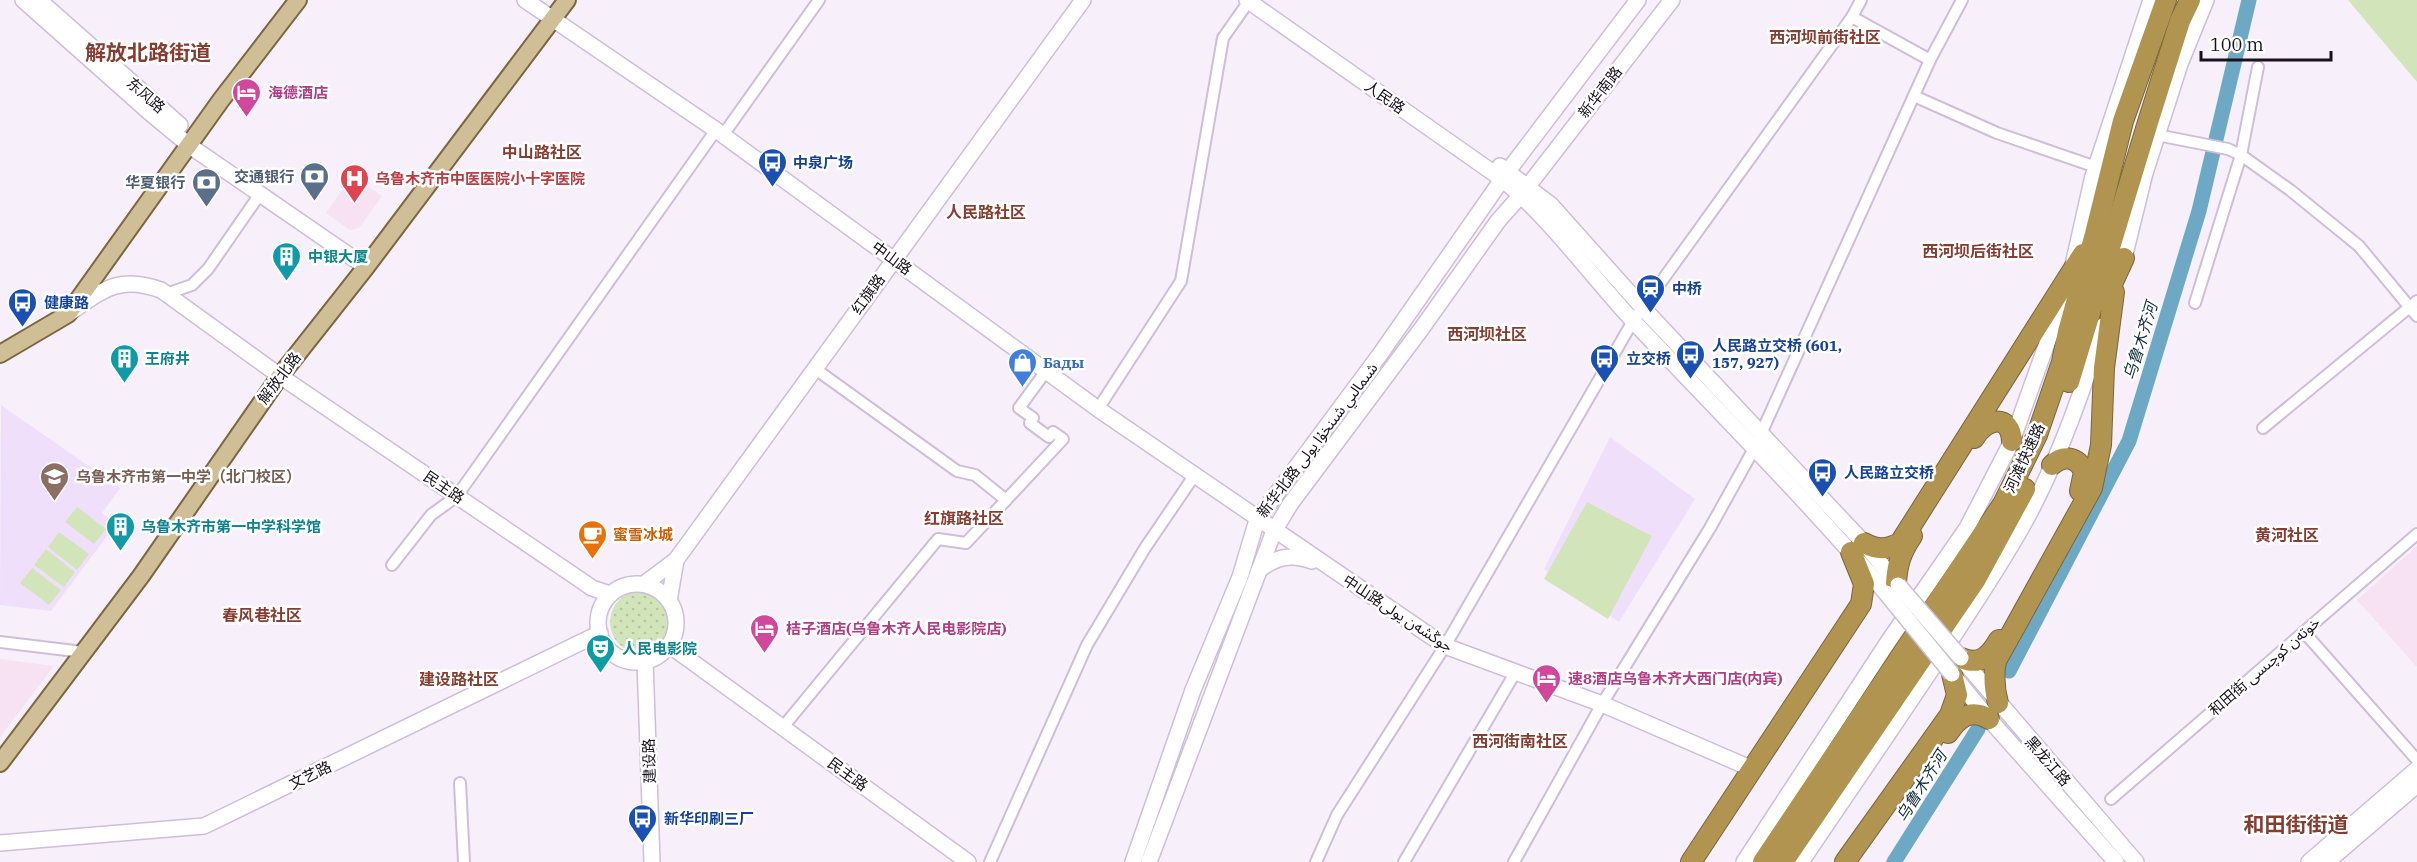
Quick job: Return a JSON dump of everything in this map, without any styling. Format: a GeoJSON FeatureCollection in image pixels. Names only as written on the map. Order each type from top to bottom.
{"type":"FeatureCollection","features":[{"type":"Feature","properties":{"kind":"highway","name":"河滩快速路"},"geometry":{"type":"LineString","coordinates":[[1763,862],[2003,504],[2037,435],[2059,372],[2123,121],[2166,0]]}},
{"type":"Feature","properties":{"kind":"highway","name":"河滩快速路"},"geometry":{"type":"LineString","coordinates":[[1783,862],[1976,579],[2047,443],[2077,358],[2149,119],[2190,0]]}},
{"type":"Feature","properties":{"kind":"highway"},"geometry":{"type":"LineString","coordinates":[[1691,862],[1861,604],[1864,584],[1857,547],[1882,549],[1900,543],[2096,234]]}},
{"type":"Feature","properties":{"kind":"highway"},"geometry":{"type":"LineString","coordinates":[[2077,358],[2124,258]]}},
{"type":"Feature","properties":{"kind":"highway"},"geometry":{"type":"LineString","coordinates":[[1855,862],[1955,723],[1967,714],[1983,715],[1994,711],[1996,661],[2092,488],[2101,445],[2104,368],[2114,292]]}},
{"type":"Feature","properties":{"kind":"highway"},"geometry":{"type":"LineString","coordinates":[[1697,862],[1865,610],[1877,603],[1885,602],[1894,592],[1897,567],[1902,552],[1979,429],[1989,422],[2001,423],[2010,430],[2012,441]]}},
{"type":"Feature","properties":{"kind":"highway"},"geometry":{"type":"LineString","coordinates":[[1845,862],[1950,715],[1957,695],[1957,666],[1990,655],[2077,503],[2085,477],[2082,466],[2073,459],[2067,458],[2056,461],[2052,465]]}},
{"type":"Feature","properties":{"kind":"main road","name":"东风路"},"geometry":{"type":"LineString","coordinates":[[23,0],[149,112],[193,142]]}},
{"type":"Feature","properties":{"kind":"main road","name":"东风路"},"geometry":{"type":"LineString","coordinates":[[39,0],[224,169],[366,267]]}},
{"type":"Feature","properties":{"kind":"main road"},"geometry":{"type":"LineString","coordinates":[[0,354],[68,314],[221,100],[298,0]]}},
{"type":"Feature","properties":{"kind":"main road","name":"中山路"},"geometry":{"type":"LineString","coordinates":[[525,0],[720,132],[1098,409],[1257,520]]}},
{"type":"Feature","properties":{"kind":"main road","name":"解放北路"},"geometry":{"type":"LineString","coordinates":[[0,763],[141,576],[280,376],[366,267],[567,0]]}},
{"type":"Feature","properties":{"kind":"main road","name":"红旗路"},"geometry":{"type":"LineString","coordinates":[[676,560],[1083,0]]}},
{"type":"Feature","properties":{"kind":"main road","name":"人民路"},"geometry":{"type":"LineString","coordinates":[[1248,0],[1505,175]]}},
{"type":"Feature","properties":{"kind":"main road","name":"人民路"},"geometry":{"type":"LineString","coordinates":[[1265,0],[1524,190]]}},
{"type":"Feature","properties":{"kind":"main road","name":"新华南路"},"geometry":{"type":"LineString","coordinates":[[1505,175],[1638,0]]}},
{"type":"Feature","properties":{"kind":"main road","name":"新华南路"},"geometry":{"type":"LineString","coordinates":[[1524,190],[1672,0]]}},
{"type":"Feature","properties":{"kind":"main road"},"geometry":{"type":"LineString","coordinates":[[1744,862],[1888,642],[1967,528],[2012,441],[2041,365],[2072,271],[2096,167],[2151,0]]}},
{"type":"Feature","properties":{"kind":"main road"},"geometry":{"type":"LineString","coordinates":[[1801,862],[1987,585],[2030,513],[2085,383],[2124,258],[2157,135],[2180,64],[2206,0]]}},
{"type":"Feature","properties":{"kind":"main road","name":"新华北路 شىمالىي شىنخۇا يولى"},"geometry":{"type":"LineString","coordinates":[[1133,862],[1193,690],[1240,577],[1257,520],[1382,353],[1505,175]]}},
{"type":"Feature","properties":{"kind":"main road"},"geometry":{"type":"LineString","coordinates":[[1524,190],[1551,205],[1643,308],[1762,433],[1957,666]]}},
{"type":"Feature","properties":{"kind":"main road"},"geometry":{"type":"LineString","coordinates":[[1524,190],[1539,212],[1633,321],[1755,447],[1857,547]]}},
{"type":"Feature","properties":{"kind":"main road","name":"新华北路 شىمالىي شىنخۇا يولى"},"geometry":{"type":"LineString","coordinates":[[1149,862],[1274,531],[1292,503],[1498,221],[1524,190]]}},
{"type":"Feature","properties":{"kind":"main road","name":"民主路"},"geometry":{"type":"LineString","coordinates":[[68,314],[94,296],[123,283],[149,286],[166,294],[280,376],[592,588],[610,594]]}},
{"type":"Feature","properties":{"kind":"main road"},"geometry":{"type":"LineString","coordinates":[[1226,498],[1237,507],[1251,536]]}},
{"type":"Feature","properties":{"kind":"main road","name":"中山路جوڭشەن يولى"},"geometry":{"type":"LineString","coordinates":[[1257,520],[1445,646],[1602,704],[1750,768]]}},
{"type":"Feature","properties":{"kind":"main road"},"geometry":{"type":"LineString","coordinates":[[1259,570],[1271,561],[1286,556],[1301,556],[1326,566]]}},
{"type":"Feature","properties":{"kind":"main road"},"geometry":{"type":"LineString","coordinates":[[644,584],[676,560]]}},
{"type":"Feature","properties":{"kind":"main road"},"geometry":{"type":"LineString","coordinates":[[669,601],[676,560]]}},
{"type":"Feature","properties":{"kind":"main road"},"geometry":{"type":"LineString","coordinates":[[644,584],[654,588],[669,601],[676,623],[674,634],[663,652],[645,661],[634,662],[612,653],[600,633],[599,612],[610,594],[621,587],[644,584]]}},
{"type":"Feature","properties":{"kind":"main road"},"geometry":{"type":"LineString","coordinates":[[1894,592],[1957,666]]}},
{"type":"Feature","properties":{"kind":"main road","name":"文艺路"},"geometry":{"type":"LineString","coordinates":[[0,843],[204,826],[600,633]]}},
{"type":"Feature","properties":{"kind":"main road","name":"民主路"},"geometry":{"type":"LineString","coordinates":[[669,645],[968,862]]}},
{"type":"Feature","properties":{"kind":"main road","name":"建设路"},"geometry":{"type":"LineString","coordinates":[[645,661],[652,862]]}},
{"type":"Feature","properties":{"kind":"main road","name":"黑龙江路"},"geometry":{"type":"LineString","coordinates":[[1957,666],[2116,862]]}},
{"type":"Feature","properties":{"kind":"main road","name":"黑龙江路"},"geometry":{"type":"LineString","coordinates":[[1994,711],[2136,862]]}},
{"type":"Feature","properties":{"kind":"main road"},"geometry":{"type":"LineString","coordinates":[[2309,862],[2417,769]]}},
{"type":"Feature","properties":{"kind":"main road"},"geometry":{"type":"LineString","coordinates":[[2327,862],[2417,785]]}},
{"type":"Feature","properties":{"kind":"street"},"geometry":{"type":"LineString","coordinates":[[392,564],[431,515],[458,496],[720,132],[819,0]]}},
{"type":"Feature","properties":{"kind":"street"},"geometry":{"type":"LineString","coordinates":[[1098,409],[1181,281],[1222,38],[1248,0]]}},
{"type":"Feature","properties":{"kind":"street"},"geometry":{"type":"LineString","coordinates":[[1316,862],[1337,815],[1445,646],[1633,321],[1852,17],[1861,0]]}},
{"type":"Feature","properties":{"kind":"street"},"geometry":{"type":"LineString","coordinates":[[1514,862],[1602,704],[1710,528],[1755,447],[1930,60],[1962,0]]}},
{"type":"Feature","properties":{"kind":"street"},"geometry":{"type":"LineString","coordinates":[[1852,17],[1930,60]]}},
{"type":"Feature","properties":{"kind":"street"},"geometry":{"type":"LineString","coordinates":[[2195,303],[2241,155],[2258,67]]}},
{"type":"Feature","properties":{"kind":"street"},"geometry":{"type":"LineString","coordinates":[[1914,96],[1997,133],[2096,167]]}},
{"type":"Feature","properties":{"kind":"street"},"geometry":{"type":"LineString","coordinates":[[2157,135],[2228,149],[2241,155],[2290,190],[2359,246],[2414,308],[2263,428]]}},
{"type":"Feature","properties":{"kind":"street"},"geometry":{"type":"LineString","coordinates":[[166,294],[192,285],[208,269],[260,194]]}},
{"type":"Feature","properties":{"kind":"street"},"geometry":{"type":"LineString","coordinates":[[814,368],[957,471],[975,475],[1006,500]]}},
{"type":"Feature","properties":{"kind":"street"},"geometry":{"type":"LineString","coordinates":[[783,727],[938,539],[966,543],[1063,439],[1053,432],[1049,437],[1030,423],[1034,418],[1019,408],[1046,371]]}},
{"type":"Feature","properties":{"kind":"street"},"geometry":{"type":"LineString","coordinates":[[990,862],[1087,645],[1144,548],[1194,476]]}},
{"type":"Feature","properties":{"kind":"street","name":"和田街 خوتەن كوچىسى"},"geometry":{"type":"LineString","coordinates":[[2111,799],[2417,534]]}},
{"type":"Feature","properties":{"kind":"street"},"geometry":{"type":"LineString","coordinates":[[2304,632],[2417,760]]}},
{"type":"Feature","properties":{"kind":"street"},"geometry":{"type":"LineString","coordinates":[[0,642],[83,652]]}},
{"type":"Feature","properties":{"kind":"street"},"geometry":{"type":"LineString","coordinates":[[1404,862],[1515,672]]}},
{"type":"Feature","properties":{"kind":"street"},"geometry":{"type":"LineString","coordinates":[[460,783],[464,862]]}},
{"type":"Feature","properties":{"kind":"shaded area","name":"乌鲁木齐市中医医院小十字医院"},"geometry":{"type":"Polygon","coordinates":[[[353,175],[382,196],[359,228],[350,230],[326,213],[353,175]]]}},
{"type":"Feature","properties":{"kind":"shaded area","name":"乌鲁木齐市第一中学（北门校区）"},"geometry":{"type":"Polygon","coordinates":[[[1,405],[120,488],[102,513],[116,524],[51,611],[0,605],[1,405]]]}},
{"type":"Feature","properties":{"kind":"shaded area"},"geometry":{"type":"Polygon","coordinates":[[[1610,437],[1695,499],[1619,622],[1544,569],[1610,437]]]}},
{"type":"Feature","properties":{"kind":"shaded area"},"geometry":{"type":"Polygon","coordinates":[[[2417,546],[2417,667],[2357,600],[2417,546]]]}},
{"type":"Feature","properties":{"kind":"shaded area"},"geometry":{"type":"Polygon","coordinates":[[[0,659],[54,666],[0,737],[0,659]]]}},
{"type":"Feature","properties":{"kind":"green space"},"geometry":{"type":"Polygon","coordinates":[[[2348,0],[2417,0],[2417,82],[2348,0]]]}},
{"type":"Feature","properties":{"kind":"green space"},"geometry":{"type":"Polygon","coordinates":[[[1587,502],[1652,536],[1608,619],[1544,579],[1587,502]]]}},
{"type":"Feature","properties":{"kind":"green space"},"geometry":{"type":"Polygon","coordinates":[[[77,507],[106,529],[94,544],[65,522],[77,507]]]}},
{"type":"Feature","properties":{"kind":"green space"},"geometry":{"type":"Polygon","coordinates":[[[59,532],[89,554],[77,570],[48,547],[59,532]]]}},
{"type":"Feature","properties":{"kind":"green space"},"geometry":{"type":"Polygon","coordinates":[[[46,549],[75,572],[64,587],[34,565],[46,549]]]}},
{"type":"Feature","properties":{"kind":"green space"},"geometry":{"type":"Polygon","coordinates":[[[32,568],[61,590],[49,605],[20,583],[32,568]]]}},
{"type":"Feature","properties":{"kind":"green space"},"geometry":{"type":"Polygon","coordinates":[[[641,591],[653,593],[663,600],[670,610],[672,622],[670,634],[663,644],[653,651],[641,653],[629,651],[619,644],[612,634],[610,622],[612,610],[619,600],[629,593],[641,591]]]}},
{"type":"Feature","properties":{"kind":"water"},"geometry":{"type":"Polygon","coordinates":[[[1920,814],[1926,818],[1902,862],[1886,862],[1904,843],[1920,814]]]}},
{"type":"Feature","properties":{"kind":"waterway","name":"乌鲁木齐河"},"geometry":{"type":"LineString","coordinates":[[2009,671],[2129,441],[2199,211],[2249,0]]}},
{"type":"Feature","properties":{"kind":"waterway","name":"乌鲁木齐河"},"geometry":{"type":"LineString","coordinates":[[1894,862],[1978,729]]}},
{"type":"Feature","properties":{"kind":"place","name":"海德酒店"},"geometry":{"type":"Point","coordinates":[247,118]}},
{"type":"Feature","properties":{"kind":"place","name":"中泉广场"},"geometry":{"type":"Point","coordinates":[772,188]}},
{"type":"Feature","properties":{"kind":"place","name":"交通银行"},"geometry":{"type":"Point","coordinates":[315,202]}},
{"type":"Feature","properties":{"kind":"place","name":"乌鲁木齐市中医医院小十字医院"},"geometry":{"type":"Point","coordinates":[354,204]}},
{"type":"Feature","properties":{"kind":"place","name":"华夏银行"},"geometry":{"type":"Point","coordinates":[206,208]}},
{"type":"Feature","properties":{"kind":"place","name":"中银大厦"},"geometry":{"type":"Point","coordinates":[287,282]}},
{"type":"Feature","properties":{"kind":"place","name":"中桥"},"geometry":{"type":"Point","coordinates":[1651,314]}},
{"type":"Feature","properties":{"kind":"place","name":"健康路"},"geometry":{"type":"Point","coordinates":[23,328]}},
{"type":"Feature","properties":{"kind":"place","name":"人民路立交桥 (601, 157, 927)"},"geometry":{"type":"Point","coordinates":[1691,380]}},
{"type":"Feature","properties":{"kind":"place","name":"王府井"},"geometry":{"type":"Point","coordinates":[124,384]}},
{"type":"Feature","properties":{"kind":"place","name":"立交桥"},"geometry":{"type":"Point","coordinates":[1605,384]}},
{"type":"Feature","properties":{"kind":"place","name":"Бады"},"geometry":{"type":"Point","coordinates":[1022,388]}},
{"type":"Feature","properties":{"kind":"place","name":"人民路立交桥"},"geometry":{"type":"Point","coordinates":[1823,498]}},
{"type":"Feature","properties":{"kind":"place","name":"乌鲁木齐市第一中学（北门校区）"},"geometry":{"type":"Point","coordinates":[55,502]}},
{"type":"Feature","properties":{"kind":"place","name":"乌鲁木齐市第一中学科学馆"},"geometry":{"type":"Point","coordinates":[120,552]}},
{"type":"Feature","properties":{"kind":"place","name":"蜜雪冰城"},"geometry":{"type":"Point","coordinates":[592,560]}},
{"type":"Feature","properties":{"kind":"place","name":"桔子酒店(乌鲁木齐人民电影院店)"},"geometry":{"type":"Point","coordinates":[765,654]}},
{"type":"Feature","properties":{"kind":"place","name":"人民电影院"},"geometry":{"type":"Point","coordinates":[601,674]}},
{"type":"Feature","properties":{"kind":"place","name":"速8酒店乌鲁木齐大西门店(内宾)"},"geometry":{"type":"Point","coordinates":[1547,704]}},
{"type":"Feature","properties":{"kind":"place","name":"新华印刷三厂"},"geometry":{"type":"Point","coordinates":[643,844]}},
{"type":"Feature","properties":{"kind":"district","name":"西河坝前街社区"},"geometry":{"type":"Point","coordinates":[1825,37]}},
{"type":"Feature","properties":{"kind":"district","name":"解放北路街道"},"geometry":{"type":"Point","coordinates":[148,52]}},
{"type":"Feature","properties":{"kind":"district","name":"中山路社区"},"geometry":{"type":"Point","coordinates":[542,152]}},
{"type":"Feature","properties":{"kind":"district","name":"人民路社区"},"geometry":{"type":"Point","coordinates":[986,212]}},
{"type":"Feature","properties":{"kind":"district","name":"西河坝后街社区"},"geometry":{"type":"Point","coordinates":[1978,251]}},
{"type":"Feature","properties":{"kind":"district","name":"西河坝社区"},"geometry":{"type":"Point","coordinates":[1487,334]}},
{"type":"Feature","properties":{"kind":"district","name":"红旗路社区"},"geometry":{"type":"Point","coordinates":[964,518]}},
{"type":"Feature","properties":{"kind":"district","name":"黄河社区"},"geometry":{"type":"Point","coordinates":[2287,535]}},
{"type":"Feature","properties":{"kind":"district","name":"春风巷社区"},"geometry":{"type":"Point","coordinates":[262,615]}},
{"type":"Feature","properties":{"kind":"district","name":"建设路社区"},"geometry":{"type":"Point","coordinates":[459,679]}},
{"type":"Feature","properties":{"kind":"district","name":"西河街南社区"},"geometry":{"type":"Point","coordinates":[1520,741]}},
{"type":"Feature","properties":{"kind":"district","name":"和田街街道"},"geometry":{"type":"Point","coordinates":[2296,824]}}]}
